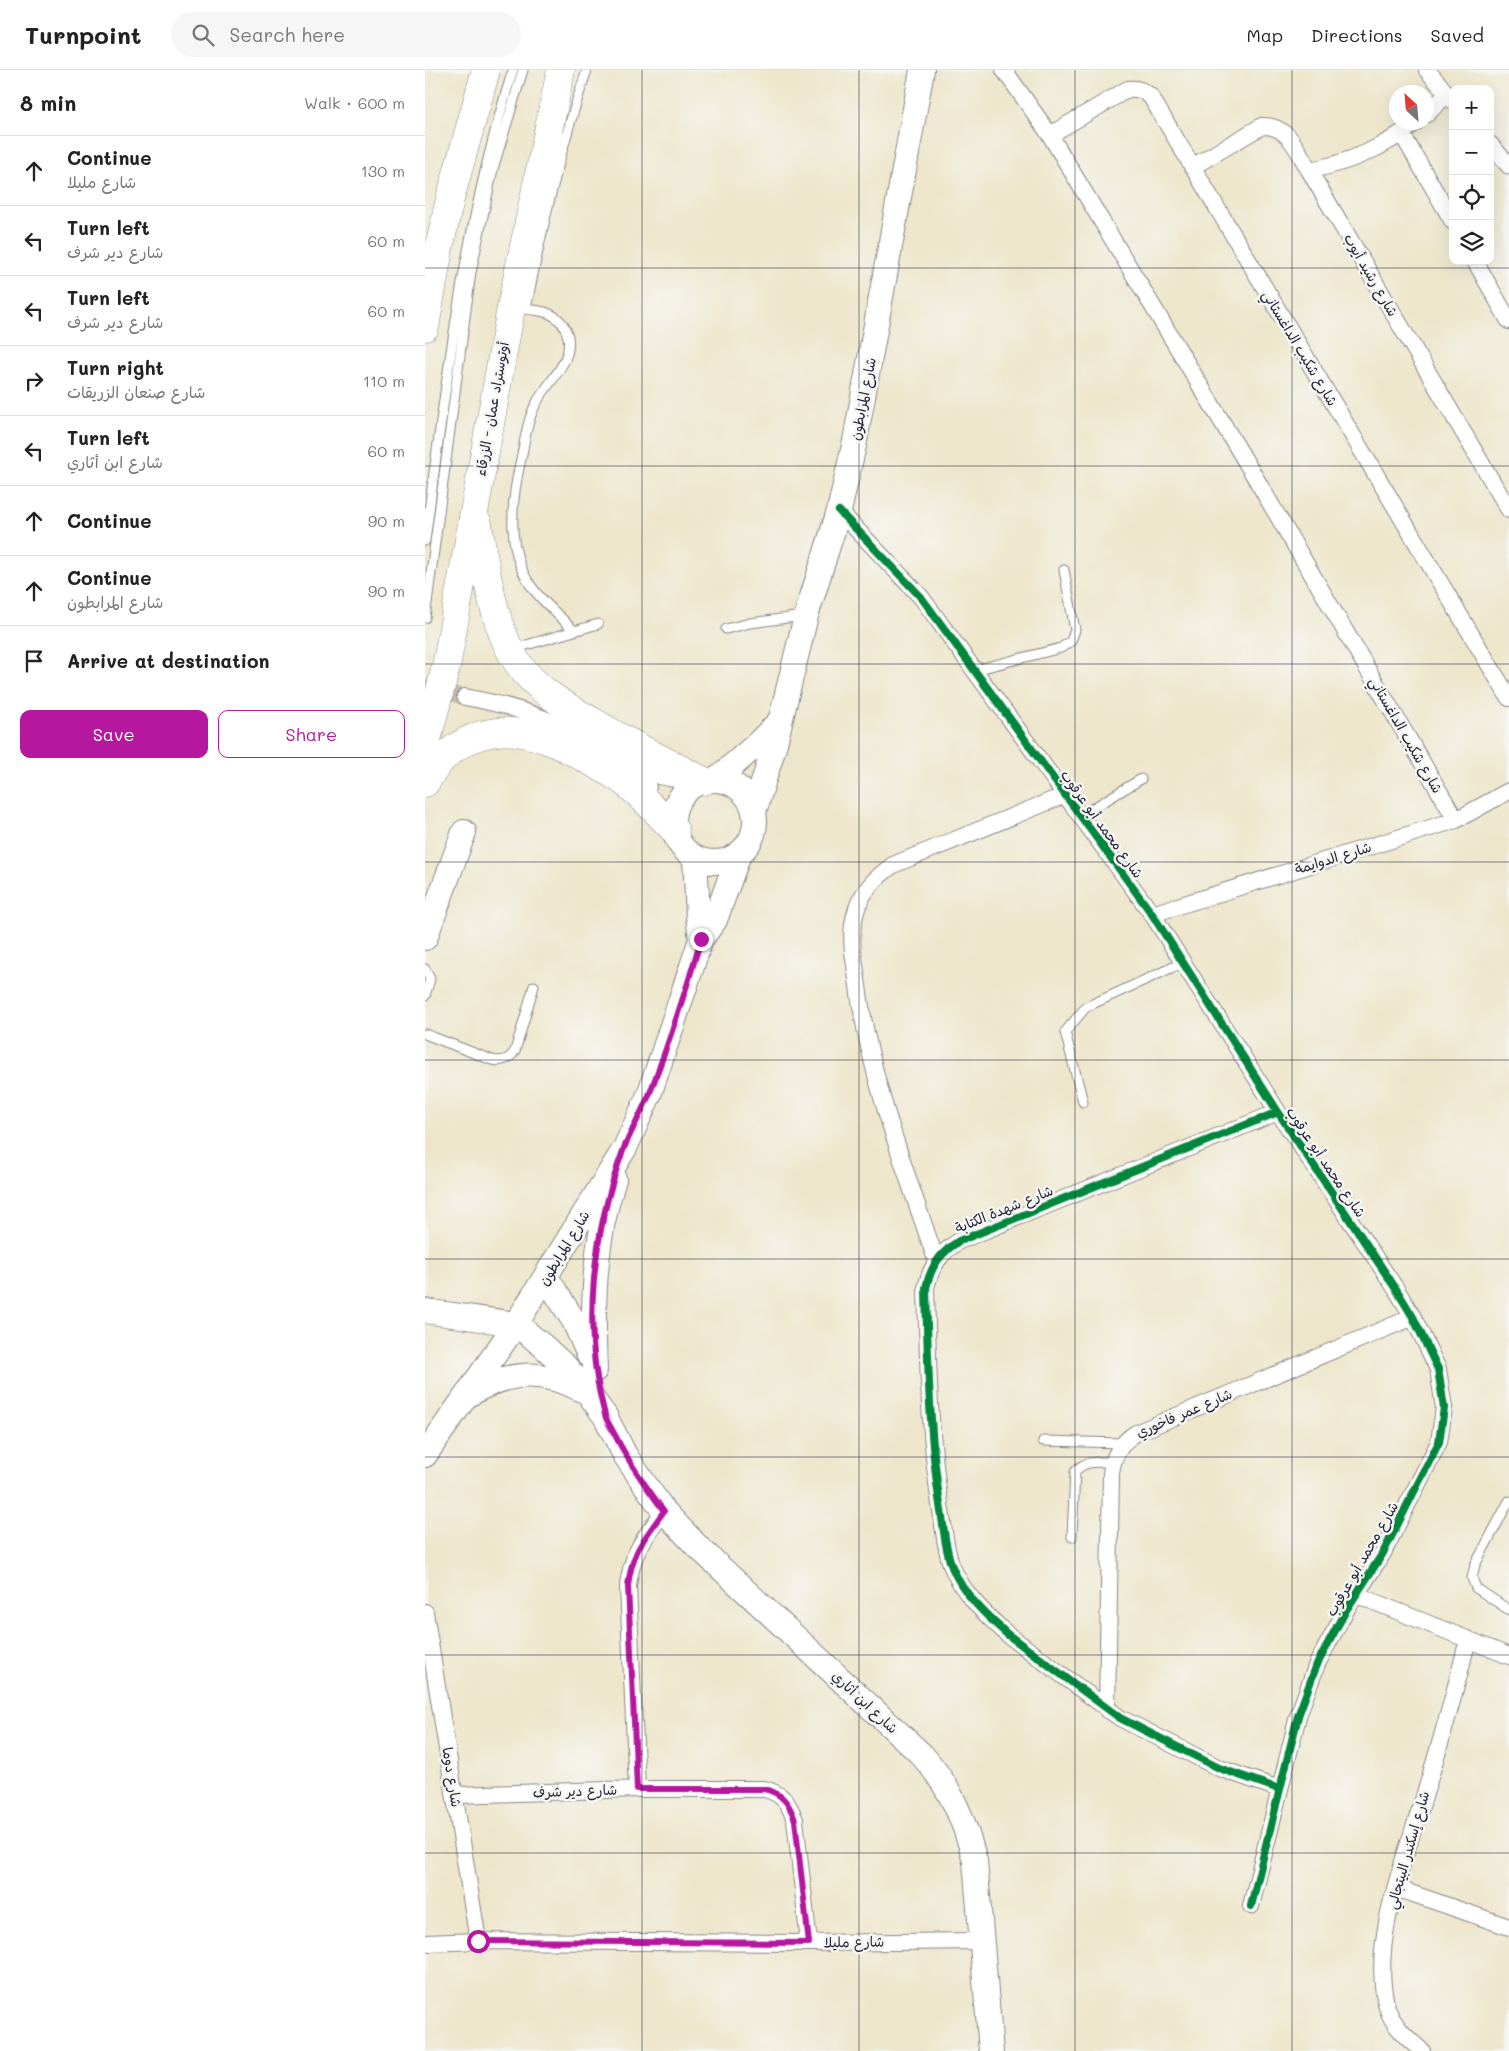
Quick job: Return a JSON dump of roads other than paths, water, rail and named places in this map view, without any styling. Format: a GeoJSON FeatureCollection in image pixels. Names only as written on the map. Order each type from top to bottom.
{"type":"FeatureCollection","features":[{"type":"Feature","properties":{"kind":"highway"},"geometry":{"type":"LineString","coordinates":[[425,327],[450,199],[486,70]]}},
{"type":"Feature","properties":{"kind":"highway","name":"أوتوستراد عمان - الزرقاء"},"geometry":{"type":"LineString","coordinates":[[425,747],[447,667],[474,505],[518,309],[561,70]]}},
{"type":"Feature","properties":{"kind":"highway"},"geometry":{"type":"LineString","coordinates":[[474,505],[490,587],[510,650],[530,679],[547,694],[650,755],[706,782]]}},
{"type":"Feature","properties":{"kind":"highway"},"geometry":{"type":"LineString","coordinates":[[425,783],[441,759],[472,739],[490,733],[526,732],[561,745],[615,775],[674,825]]}},
{"type":"Feature","properties":{"kind":"street","name":"شارع المرابطون"},"geometry":{"type":"LineString","coordinates":[[755,812],[774,747],[806,616],[839,511],[857,431],[923,70]]}},
{"type":"Feature","properties":{"kind":"street","name":"شارع شكيب الداغستاني"},"geometry":{"type":"LineString","coordinates":[[1004,70],[1050,135],[1253,472],[1456,820]]}},
{"type":"Feature","properties":{"kind":"street"},"geometry":{"type":"LineString","coordinates":[[1427,70],[1449,96]]}},
{"type":"Feature","properties":{"kind":"street","name":"شارع شكيب الداغستاني"},"geometry":{"type":"LineString","coordinates":[[1050,135],[1128,89],[1136,88],[1145,91],[1151,97],[1509,698]]}},
{"type":"Feature","properties":{"kind":"street"},"geometry":{"type":"LineString","coordinates":[[1434,109],[1449,98]]}},
{"type":"Feature","properties":{"kind":"street","name":"شارع رشيد أيوب"},"geometry":{"type":"LineString","coordinates":[[1192,167],[1262,126],[1273,126],[1286,134],[1509,510]]}},
{"type":"Feature","properties":{"kind":"street"},"geometry":{"type":"LineString","coordinates":[[1309,170],[1334,166],[1350,160],[1407,130]]}},
{"type":"Feature","properties":{"kind":"street"},"geometry":{"type":"LineString","coordinates":[[1402,134],[1452,220]]}},
{"type":"Feature","properties":{"kind":"street"},"geometry":{"type":"LineString","coordinates":[[1494,149],[1509,166]]}},
{"type":"Feature","properties":{"kind":"street"},"geometry":{"type":"LineString","coordinates":[[1477,265],[1509,320]]}},
{"type":"Feature","properties":{"kind":"street","name":"شارع محمد أبو عرقوب"},"geometry":{"type":"LineString","coordinates":[[839,511],[921,597],[1152,914],[1278,1112],[1413,1317],[1439,1369],[1444,1408],[1439,1442],[1383,1553],[1329,1639],[1307,1690],[1298,1716],[1279,1789],[1251,1906]]}},
{"type":"Feature","properties":{"kind":"street"},"geometry":{"type":"LineString","coordinates":[[465,697],[494,702],[547,721],[573,732],[624,763],[659,776],[706,782],[729,782],[741,790],[755,812],[755,828],[749,842],[739,854],[725,860],[710,861],[695,857],[679,841],[674,825],[647,786],[624,763]]}},
{"type":"Feature","properties":{"kind":"street"},"geometry":{"type":"LineString","coordinates":[[674,825],[677,805],[685,792],[706,782],[756,745],[779,722]]}},
{"type":"Feature","properties":{"kind":"street","name":"شارع الدوايمة"},"geometry":{"type":"LineString","coordinates":[[1152,914],[1456,820],[1509,791]]}},
{"type":"Feature","properties":{"kind":"street"},"geometry":{"type":"LineString","coordinates":[[936,1260],[883,1105],[873,1069],[863,1022],[854,958],[852,936],[855,915],[863,895],[876,878],[893,864],[1065,795]]}},
{"type":"Feature","properties":{"kind":"street"},"geometry":{"type":"LineString","coordinates":[[425,938],[464,832]]}},
{"type":"Feature","properties":{"kind":"street","name":"شارع المرابطون"},"geometry":{"type":"LineString","coordinates":[[425,1455],[516,1324],[625,1148],[649,1095],[701,939],[715,920],[739,854]]}},
{"type":"Feature","properties":{"kind":"street","name":"شارع المرابطون"},"geometry":{"type":"LineString","coordinates":[[695,857],[701,939]]}},
{"type":"Feature","properties":{"kind":"street","name":"شارع شهدة الكتابة"},"geometry":{"type":"LineString","coordinates":[[1278,1112],[959,1241],[946,1249],[936,1260],[929,1274],[926,1288],[934,1456],[948,1553],[952,1566],[965,1590],[992,1621],[1107,1710],[1197,1758],[1279,1789]]}},
{"type":"Feature","properties":{"kind":"street"},"geometry":{"type":"LineString","coordinates":[[595,1370],[593,1325],[594,1279],[600,1234],[611,1190],[625,1148]]}},
{"type":"Feature","properties":{"kind":"street","name":"شارع ابن أثاري"},"geometry":{"type":"LineString","coordinates":[[546,1277],[574,1322],[595,1370],[605,1416]]}},
{"type":"Feature","properties":{"kind":"street"},"geometry":{"type":"LineString","coordinates":[[425,1311],[516,1324]]}},
{"type":"Feature","properties":{"kind":"street","name":"شارع عمر فاخوري"},"geometry":{"type":"LineString","coordinates":[[1107,1710],[1111,1474],[1113,1462],[1123,1443],[1136,1433],[1413,1317]]}},
{"type":"Feature","properties":{"kind":"street","name":"شارع ابن أثاري"},"geometry":{"type":"LineString","coordinates":[[516,1324],[566,1368],[588,1393],[605,1416],[625,1455],[664,1511],[695,1544],[921,1755],[937,1774],[958,1806],[970,1839],[975,1861],[991,2051]]}},
{"type":"Feature","properties":{"kind":"street"},"geometry":{"type":"LineString","coordinates":[[464,1397],[487,1384],[512,1376],[539,1375],[565,1381],[588,1393]]}},
{"type":"Feature","properties":{"kind":"street"},"geometry":{"type":"LineString","coordinates":[[637,1789],[628,1586],[634,1554],[664,1511]]}},
{"type":"Feature","properties":{"kind":"street"},"geometry":{"type":"LineString","coordinates":[[1357,1594],[1509,1656]]}},
{"type":"Feature","properties":{"kind":"street","name":"شارع دوما"},"geometry":{"type":"LineString","coordinates":[[425,1612],[478,1941]]}},
{"type":"Feature","properties":{"kind":"street","name":"شارع إسكندر البيتجالي"},"geometry":{"type":"LineString","coordinates":[[1421,2051],[1399,2029],[1387,2009],[1382,1985],[1383,1937],[1457,1686],[1468,1640]]}},
{"type":"Feature","properties":{"kind":"street","name":"شارع دير شرف"},"geometry":{"type":"LineString","coordinates":[[455,1795],[637,1789],[764,1789],[773,1791],[783,1797],[791,1808],[795,1820],[809,1943]]}},
{"type":"Feature","properties":{"kind":"street"},"geometry":{"type":"LineString","coordinates":[[1396,1888],[1509,1927]]}},
{"type":"Feature","properties":{"kind":"street","name":"شارع مليلا"},"geometry":{"type":"LineString","coordinates":[[425,1943],[478,1941],[809,1943],[982,1941]]}},
{"type":"Feature","properties":{"kind":"lane"},"geometry":{"type":"LineString","coordinates":[[425,541],[456,321],[471,234],[489,153],[513,70]]}},
{"type":"Feature","properties":{"kind":"lane"},"geometry":{"type":"LineString","coordinates":[[425,618],[471,272],[493,169],[523,70]]}},
{"type":"Feature","properties":{"kind":"lane"},"geometry":{"type":"LineString","coordinates":[[574,630],[533,589],[520,566],[512,520],[513,498],[529,424],[535,405],[567,354],[568,338],[561,322],[548,312],[518,309],[569,123],[587,70]]}},
{"type":"Feature","properties":{"kind":"lane"},"geometry":{"type":"LineString","coordinates":[[975,670],[1061,648],[1071,641],[1075,630],[1064,570]]}},
{"type":"Feature","properties":{"kind":"lane"},"geometry":{"type":"LineString","coordinates":[[725,629],[750,623],[806,616]]}},
{"type":"Feature","properties":{"kind":"lane"},"geometry":{"type":"LineString","coordinates":[[510,650],[598,624]]}},
{"type":"Feature","properties":{"kind":"lane"},"geometry":{"type":"LineString","coordinates":[[1080,816],[1141,779]]}},
{"type":"Feature","properties":{"kind":"lane"},"geometry":{"type":"LineString","coordinates":[[1083,1102],[1065,1032],[1086,1007],[1182,963]]}},
{"type":"Feature","properties":{"kind":"lane"},"geometry":{"type":"LineString","coordinates":[[425,969],[430,978],[425,996]]}},
{"type":"Feature","properties":{"kind":"lane"},"geometry":{"type":"LineString","coordinates":[[425,1034],[492,1060],[503,1061],[515,1051],[534,986]]}},
{"type":"Feature","properties":{"kind":"lane"},"geometry":{"type":"LineString","coordinates":[[1043,1441],[1123,1443]]}},
{"type":"Feature","properties":{"kind":"lane"},"geometry":{"type":"LineString","coordinates":[[1072,1537],[1075,1472],[1079,1466],[1085,1464],[1113,1462]]}},
{"type":"Feature","properties":{"kind":"lane"},"geometry":{"type":"LineString","coordinates":[[1509,1502],[1475,1565],[1472,1578],[1476,1588],[1509,1610]]}},
{"type":"Feature","properties":{"kind":"tunnel"},"geometry":{"type":"LineString","coordinates":[[425,687],[465,697]]}}]}
